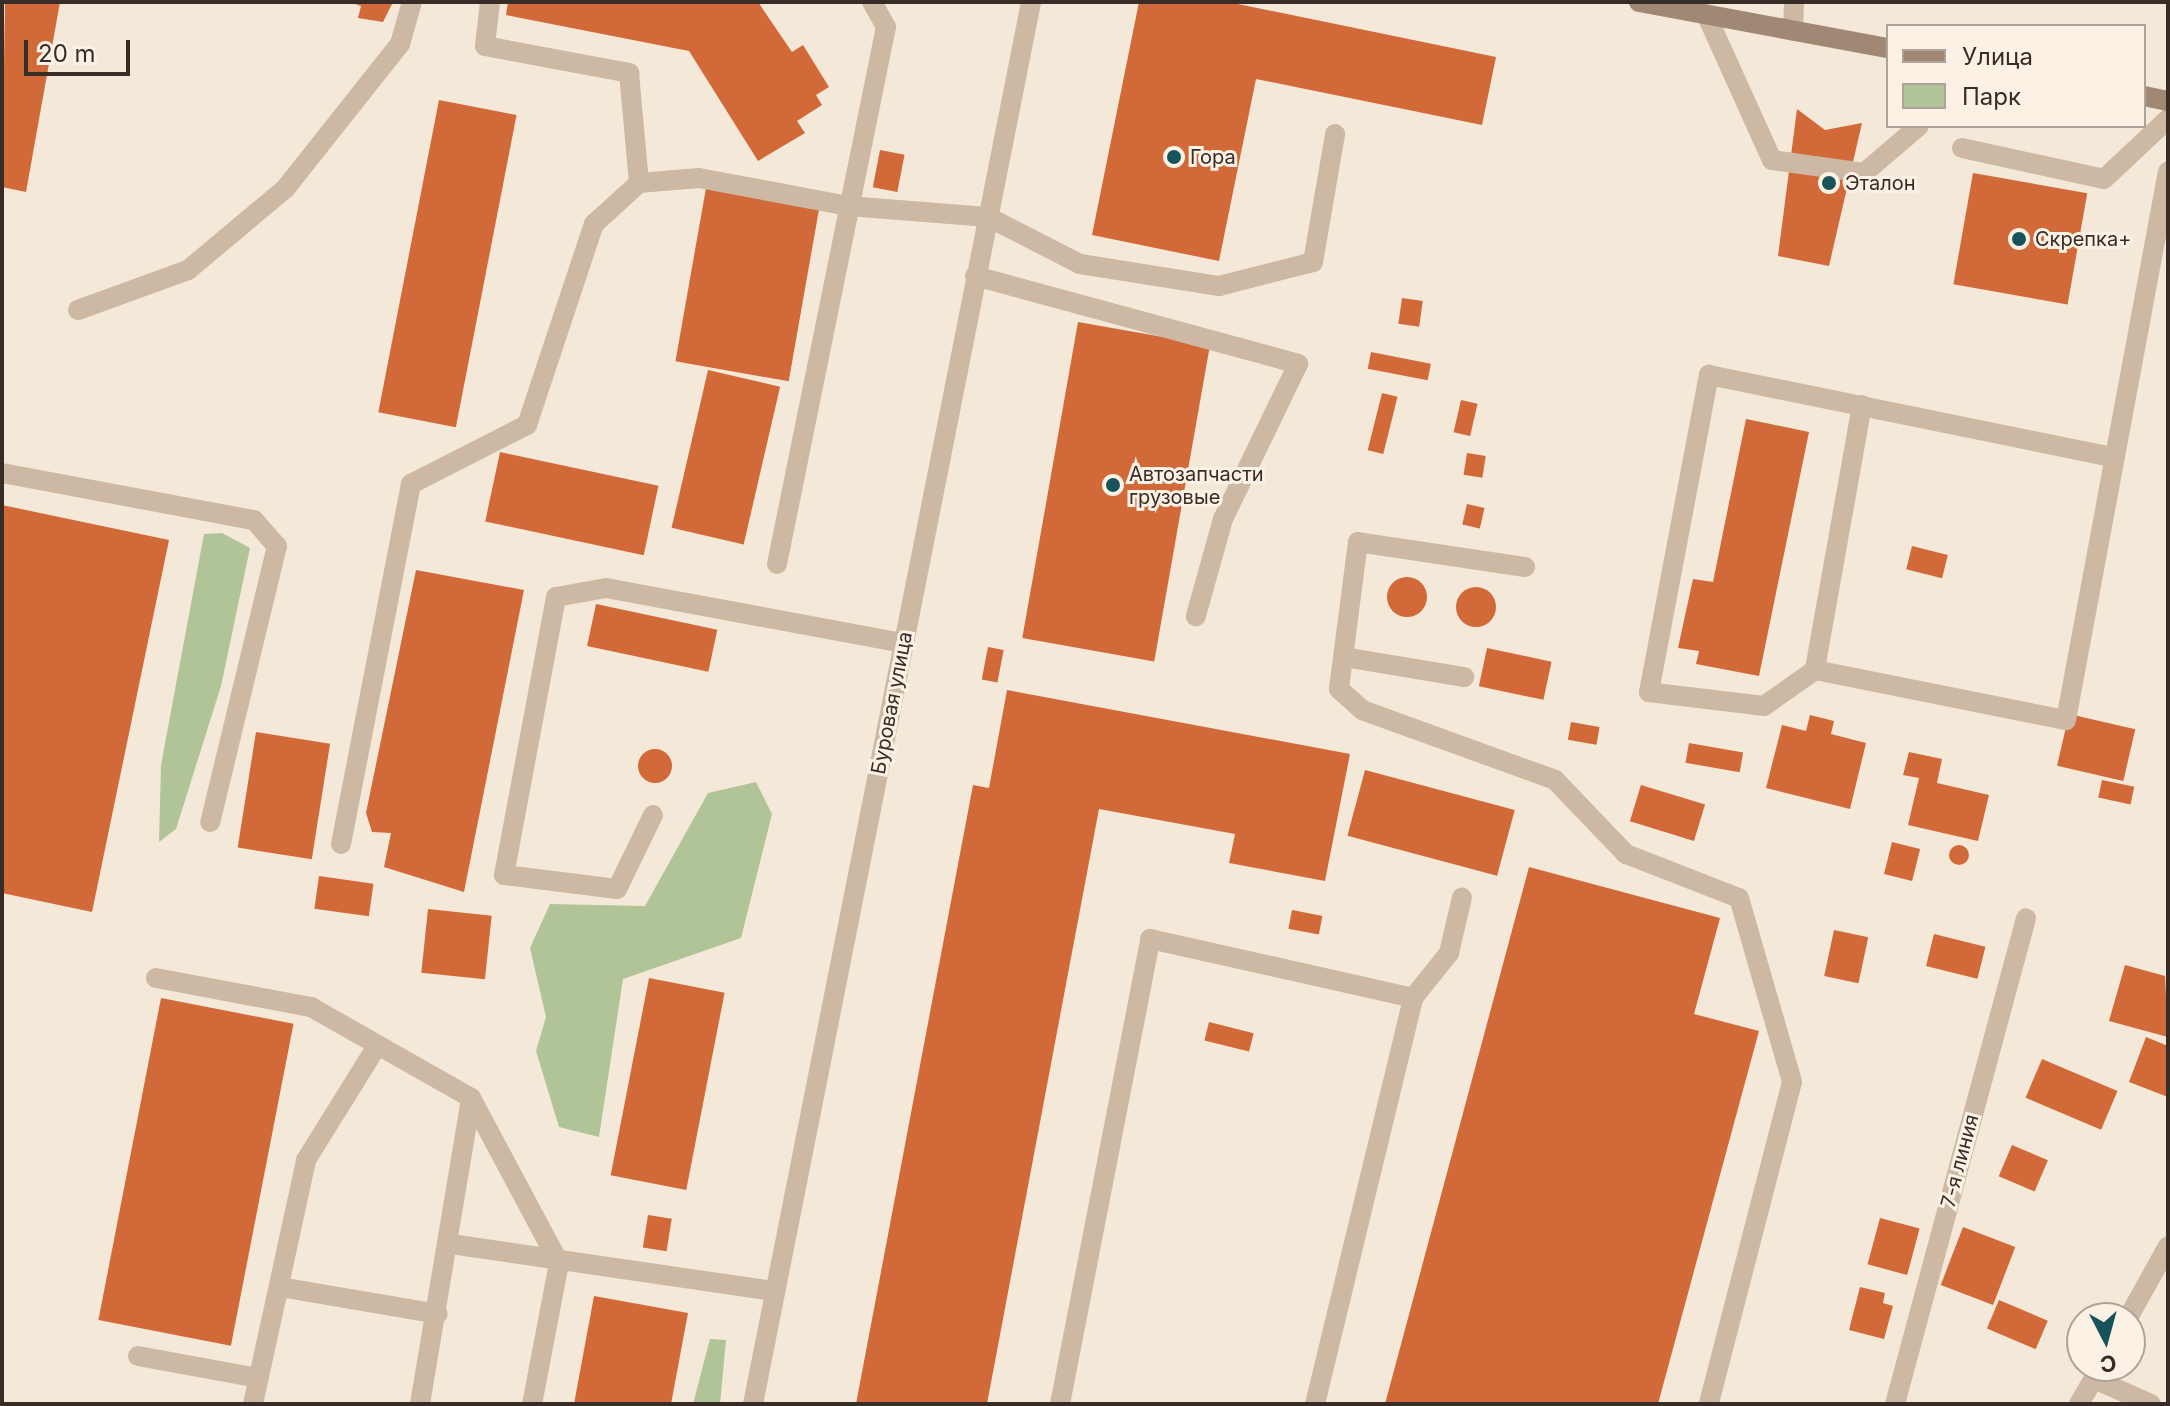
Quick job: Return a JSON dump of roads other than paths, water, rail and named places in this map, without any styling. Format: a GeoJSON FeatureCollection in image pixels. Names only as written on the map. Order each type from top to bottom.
{"type":"FeatureCollection","features":[{"type":"Feature","properties":{"kind":"main road"},"geometry":{"type":"LineString","coordinates":[[1639,2],[1886,48]]}},
{"type":"Feature","properties":{"kind":"main road"},"geometry":{"type":"LineString","coordinates":[[2146,96],[2168,101]]}},
{"type":"Feature","properties":{"kind":"street"},"geometry":{"type":"LineString","coordinates":[[78,310],[188,270],[285,189],[400,44],[412,2]]}},
{"type":"Feature","properties":{"kind":"street"},"geometry":{"type":"LineString","coordinates":[[490,2],[485,46],[629,73],[639,183]]}},
{"type":"Feature","properties":{"kind":"street"},"geometry":{"type":"LineString","coordinates":[[777,564],[886,27],[872,2]]}},
{"type":"Feature","properties":{"kind":"street","name":"Буровая улица"},"geometry":{"type":"LineString","coordinates":[[753,1404],[1031,2]]}},
{"type":"Feature","properties":{"kind":"street"},"geometry":{"type":"LineString","coordinates":[[1793,31],[1794,2]]}},
{"type":"Feature","properties":{"kind":"street"},"geometry":{"type":"LineString","coordinates":[[1706,14],[1772,160],[1864,173],[1917,128]]}},
{"type":"Feature","properties":{"kind":"street"},"geometry":{"type":"LineString","coordinates":[[1962,148],[2104,179],[2168,119]]}},
{"type":"Feature","properties":{"kind":"street"},"geometry":{"type":"LineString","coordinates":[[341,844],[411,484],[527,425],[594,224],[639,183],[699,178],[848,206],[988,217],[1080,264],[1219,286],[1313,262],[1335,134]]}},
{"type":"Feature","properties":{"kind":"street"},"geometry":{"type":"LineString","coordinates":[[1815,670],[2066,720],[2168,171]]}},
{"type":"Feature","properties":{"kind":"street"},"geometry":{"type":"LineString","coordinates":[[975,276],[1298,364],[1223,519],[1196,616]]}},
{"type":"Feature","properties":{"kind":"street"},"geometry":{"type":"LineString","coordinates":[[1862,405],[1815,670],[1764,706],[1649,692],[1709,375],[1862,405],[2113,457]]}},
{"type":"Feature","properties":{"kind":"street"},"geometry":{"type":"LineString","coordinates":[[2,473],[254,520],[277,546],[210,822]]}},
{"type":"Feature","properties":{"kind":"street"},"geometry":{"type":"LineString","coordinates":[[1525,567],[1358,542],[1339,689],[1362,710],[1555,780],[1626,854],[1739,898],[1792,1082],[1709,1404]]}},
{"type":"Feature","properties":{"kind":"street"},"geometry":{"type":"LineString","coordinates":[[653,815],[617,889],[504,875],[556,597],[606,588],[904,643]]}},
{"type":"Feature","properties":{"kind":"street"},"geometry":{"type":"LineString","coordinates":[[1344,657],[1464,677]]}},
{"type":"Feature","properties":{"kind":"street"},"geometry":{"type":"LineString","coordinates":[[1315,1404],[1413,998],[1449,953],[1462,897]]}},
{"type":"Feature","properties":{"kind":"street","name":"7-я линия"},"geometry":{"type":"LineString","coordinates":[[1895,1404],[2026,918]]}},
{"type":"Feature","properties":{"kind":"street"},"geometry":{"type":"LineString","coordinates":[[1060,1404],[1150,939],[1413,998]]}},
{"type":"Feature","properties":{"kind":"street"},"geometry":{"type":"LineString","coordinates":[[156,978],[311,1007],[471,1098],[559,1263],[532,1404]]}},
{"type":"Feature","properties":{"kind":"street"},"geometry":{"type":"LineString","coordinates":[[253,1404],[306,1160],[377,1046]]}},
{"type":"Feature","properties":{"kind":"street"},"geometry":{"type":"LineString","coordinates":[[420,1404],[451,1244],[471,1098]]}},
{"type":"Feature","properties":{"kind":"street"},"geometry":{"type":"LineString","coordinates":[[451,1244],[559,1263],[775,1291]]}},
{"type":"Feature","properties":{"kind":"street"},"geometry":{"type":"LineString","coordinates":[[2137,1302],[2168,1246]]}},
{"type":"Feature","properties":{"kind":"street"},"geometry":{"type":"LineString","coordinates":[[280,1287],[438,1314]]}},
{"type":"Feature","properties":{"kind":"street"},"geometry":{"type":"LineString","coordinates":[[138,1356],[258,1378]]}},
{"type":"Feature","properties":{"kind":"street"},"geometry":{"type":"LineString","coordinates":[[2079,1404],[2092,1382]]}},
{"type":"Feature","properties":{"kind":"street"},"geometry":{"type":"LineString","coordinates":[[2115,1382],[2151,1404]]}},
{"type":"Feature","properties":{"kind":"place","name":"Гора"},"geometry":{"type":"Point","coordinates":[1174,157]}},
{"type":"Feature","properties":{"kind":"place","name":"Эталон"},"geometry":{"type":"Point","coordinates":[1829,183]}},
{"type":"Feature","properties":{"kind":"place","name":"Скрепка+"},"geometry":{"type":"Point","coordinates":[2019,239]}},
{"type":"Feature","properties":{"kind":"place","name":"Автозапчасти грузовые"},"geometry":{"type":"Point","coordinates":[1113,485]}}]}
